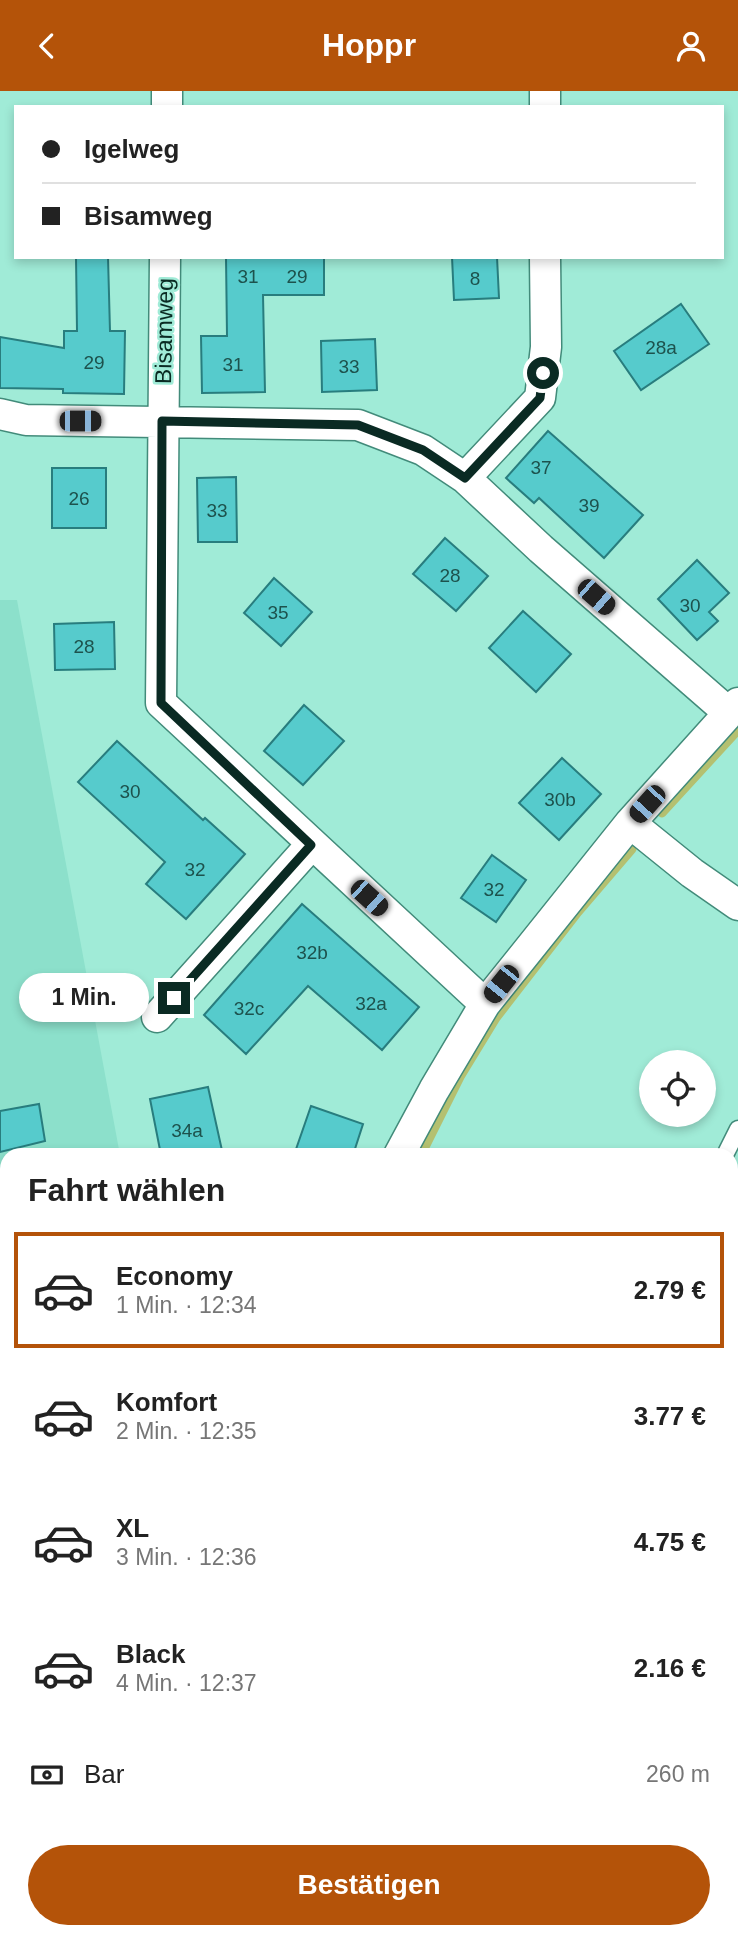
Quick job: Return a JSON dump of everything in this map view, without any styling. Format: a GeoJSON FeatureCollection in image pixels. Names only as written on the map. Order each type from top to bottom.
{"type":"FeatureCollection","features":[{"type":"Feature","properties":{"kind":"street","name":"Bisamweg"},"geometry":{"type":"LineString","coordinates":[[165,259],[161,703],[485,1004]]}},
{"type":"Feature","properties":{"kind":"street"},"geometry":{"type":"LineString","coordinates":[[465,478],[540,398],[546,347],[545,259]]}},
{"type":"Feature","properties":{"kind":"street"},"geometry":{"type":"LineString","coordinates":[[0,414],[26,420],[358,425],[423,450],[465,478],[561,566],[734,708],[630,823],[485,1004],[403,1148]]}},
{"type":"Feature","properties":{"kind":"street"},"geometry":{"type":"LineString","coordinates":[[630,823],[692,873],[738,905]]}},
{"type":"Feature","properties":{"kind":"street"},"geometry":{"type":"LineString","coordinates":[[157,1017],[311,845]]}},
{"type":"Feature","properties":{"kind":"lane"},"geometry":{"type":"LineString","coordinates":[[728,1148],[738,1129]]}},
{"type":"Feature","properties":{"kind":"shaded area"},"geometry":{"type":"Polygon","coordinates":[[[0,600],[17,600],[119,1148],[0,1148],[0,600]]]}},
{"type":"Feature","properties":{"kind":"building"},"geometry":{"type":"Polygon","coordinates":[[[76,259],[108,259],[110,331],[125,331],[124,394],[0,388],[0,337],[64,348],[64,331],[77,331],[76,259]]]}},
{"type":"Feature","properties":{"kind":"building"},"geometry":{"type":"Polygon","coordinates":[[[226,259],[324,259],[324,295],[263,295],[265,392],[202,393],[201,336],[227,336],[226,259]]]}},
{"type":"Feature","properties":{"kind":"building"},"geometry":{"type":"Polygon","coordinates":[[[452,259],[497,259],[499,298],[454,300],[452,259]]]}},
{"type":"Feature","properties":{"kind":"building"},"geometry":{"type":"Polygon","coordinates":[[[681,304],[709,344],[641,390],[614,351],[681,304]]]}},
{"type":"Feature","properties":{"kind":"building"},"geometry":{"type":"Polygon","coordinates":[[[375,339],[377,390],[322,392],[321,341],[375,339]]]}},
{"type":"Feature","properties":{"kind":"building"},"geometry":{"type":"Polygon","coordinates":[[[548,431],[643,515],[604,558],[539,498],[534,503],[506,478],[548,431]]]}},
{"type":"Feature","properties":{"kind":"building"},"geometry":{"type":"Polygon","coordinates":[[[52,468],[106,468],[106,528],[52,528],[52,468]]]}},
{"type":"Feature","properties":{"kind":"building"},"geometry":{"type":"Polygon","coordinates":[[[236,477],[237,542],[198,542],[197,478],[236,477]]]}},
{"type":"Feature","properties":{"kind":"building"},"geometry":{"type":"Polygon","coordinates":[[[445,538],[488,576],[456,611],[413,574],[445,538]]]}},
{"type":"Feature","properties":{"kind":"building"},"geometry":{"type":"Polygon","coordinates":[[[697,560],[729,593],[709,612],[718,621],[697,640],[658,599],[697,560]]]}},
{"type":"Feature","properties":{"kind":"building"},"geometry":{"type":"Polygon","coordinates":[[[274,578],[312,612],[281,646],[244,613],[274,578]]]}},
{"type":"Feature","properties":{"kind":"building"},"geometry":{"type":"Polygon","coordinates":[[[523,611],[571,654],[536,692],[489,648],[523,611]]]}},
{"type":"Feature","properties":{"kind":"building"},"geometry":{"type":"Polygon","coordinates":[[[114,622],[115,669],[55,670],[54,624],[114,622]]]}},
{"type":"Feature","properties":{"kind":"building"},"geometry":{"type":"Polygon","coordinates":[[[304,705],[344,741],[303,785],[264,751],[304,705]]]}},
{"type":"Feature","properties":{"kind":"building"},"geometry":{"type":"Polygon","coordinates":[[[117,741],[203,820],[205,818],[245,854],[186,919],[146,884],[165,862],[78,782],[117,741]]]}},
{"type":"Feature","properties":{"kind":"building"},"geometry":{"type":"Polygon","coordinates":[[[562,758],[601,794],[559,840],[519,803],[562,758]]]}},
{"type":"Feature","properties":{"kind":"building"},"geometry":{"type":"Polygon","coordinates":[[[492,855],[526,880],[496,922],[461,898],[492,855]]]}},
{"type":"Feature","properties":{"kind":"building"},"geometry":{"type":"Polygon","coordinates":[[[302,904],[419,1007],[382,1050],[308,986],[246,1054],[204,1015],[302,904]]]}},
{"type":"Feature","properties":{"kind":"building"},"geometry":{"type":"Polygon","coordinates":[[[208,1087],[221,1148],[160,1148],[150,1099],[208,1087]]]}},
{"type":"Feature","properties":{"kind":"building"},"geometry":{"type":"Polygon","coordinates":[[[39,1104],[45,1141],[16,1148],[0,1148],[0,1111],[39,1104]]]}},
{"type":"Feature","properties":{"kind":"building"},"geometry":{"type":"Polygon","coordinates":[[[311,1106],[363,1124],[355,1148],[296,1148],[311,1106]]]}},
{"type":"Feature","properties":{"kind":"waterway"},"geometry":{"type":"LineString","coordinates":[[662,813],[738,730]]}},
{"type":"Feature","properties":{"kind":"waterway"},"geometry":{"type":"LineString","coordinates":[[424,1148],[460,1077],[496,1018],[578,912],[632,849]]}},
{"type":"Feature","properties":{"kind":"route"},"geometry":{"type":"LineString","coordinates":[[174,998],[311,845],[161,703],[162,421],[358,425],[423,450],[465,478],[540,398],[543,373]]}}]}
